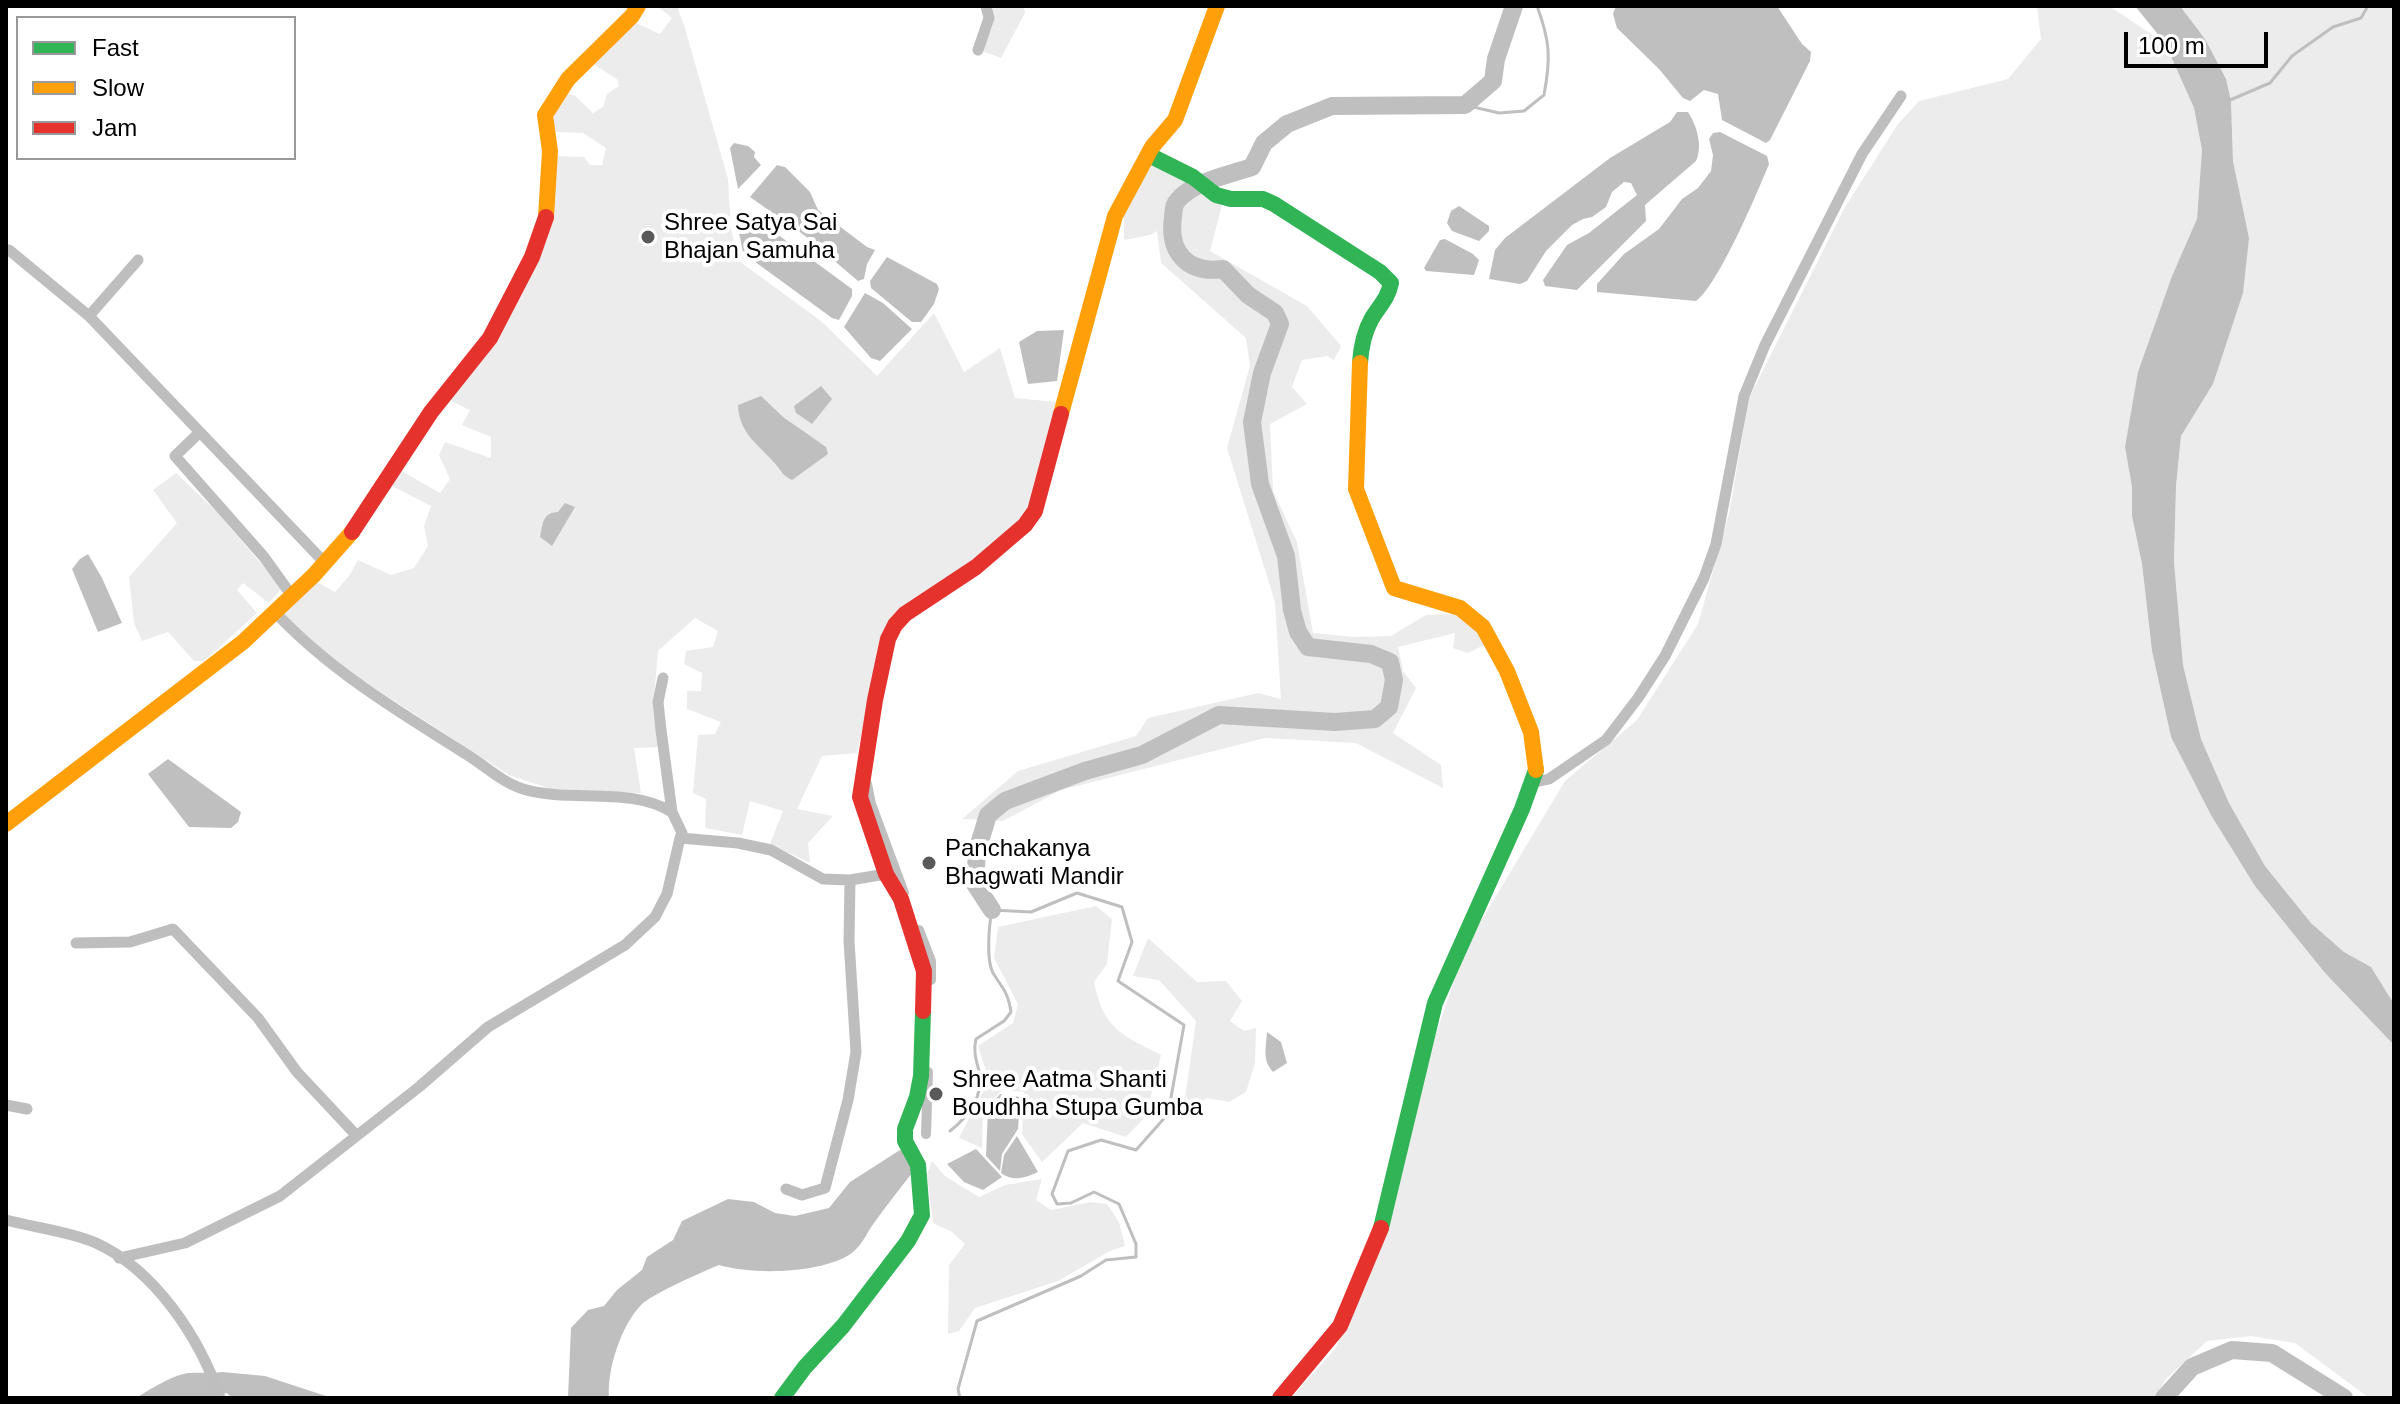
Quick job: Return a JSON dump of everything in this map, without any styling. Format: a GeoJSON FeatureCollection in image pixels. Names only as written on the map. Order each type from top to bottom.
{"type":"FeatureCollection","features":[{"type":"Feature","properties":{"kind":"street"},"geometry":{"type":"LineString","coordinates":[[6,824],[231,651],[292,596],[359,524],[431,412],[490,338],[532,257],[548,211],[550,151],[545,115],[568,79],[632,16],[638,6]]}},
{"type":"Feature","properties":{"kind":"street"},"geometry":{"type":"LineString","coordinates":[[978,50],[989,18],[986,6]]}},
{"type":"Feature","properties":{"kind":"street"},"geometry":{"type":"LineString","coordinates":[[782,1398],[805,1367],[843,1326],[908,1241],[922,1215],[918,1165],[905,1141],[905,1129],[921,1076],[924,971],[901,899],[886,874],[860,797],[888,639],[905,614],[1005,544],[1026,526],[1035,511],[1115,216],[1152,147],[1175,120],[1217,6]]}},
{"type":"Feature","properties":{"kind":"street"},"geometry":{"type":"LineString","coordinates":[[1531,783],[1549,779],[1606,740],[1665,656],[1704,578],[1716,544],[1744,396],[1765,345],[1862,154],[1901,96]]}},
{"type":"Feature","properties":{"kind":"street"},"geometry":{"type":"LineString","coordinates":[[1149,155],[1193,177],[1208,190],[1231,199],[1263,199],[1380,272],[1391,283],[1388,297],[1372,318],[1361,345],[1356,489],[1394,588],[1460,608],[1483,627],[1507,671],[1531,732],[1536,770],[1435,1003],[1379,1237],[1340,1326],[1280,1398]]}},
{"type":"Feature","properties":{"kind":"street"},"geometry":{"type":"LineString","coordinates":[[9,250],[89,316],[325,563]]}},
{"type":"Feature","properties":{"kind":"street"},"geometry":{"type":"LineString","coordinates":[[89,316],[138,260]]}},
{"type":"Feature","properties":{"kind":"street"},"geometry":{"type":"LineString","coordinates":[[200,432],[175,456],[264,557],[292,596]]}},
{"type":"Feature","properties":{"kind":"street"},"geometry":{"type":"LineString","coordinates":[[275,612],[303,642],[342,672],[427,730],[521,788],[549,794],[654,801],[672,812]]}},
{"type":"Feature","properties":{"kind":"street"},"geometry":{"type":"LineString","coordinates":[[119,1258],[185,1243],[280,1196],[419,1087],[488,1027],[625,945],[655,917],[667,894],[682,833],[672,812],[658,702],[663,678]]}},
{"type":"Feature","properties":{"kind":"street"},"geometry":{"type":"LineString","coordinates":[[680,838],[738,843],[771,850],[823,879],[850,880],[886,874]]}},
{"type":"Feature","properties":{"kind":"street"},"geometry":{"type":"LineString","coordinates":[[786,1189],[802,1195],[825,1188],[848,1100],[856,1052],[849,941],[850,880]]}},
{"type":"Feature","properties":{"kind":"street"},"geometry":{"type":"LineString","coordinates":[[76,943],[130,942],[173,929],[258,1018],[297,1072],[356,1135]]}},
{"type":"Feature","properties":{"kind":"street"},"geometry":{"type":"LineString","coordinates":[[6,1105],[27,1109]]}},
{"type":"Feature","properties":{"kind":"street"},"geometry":{"type":"LineString","coordinates":[[6,1220],[95,1243],[119,1258],[167,1299],[211,1370],[220,1398]]}},
{"type":"Feature","properties":{"kind":"shaded area"},"geometry":{"type":"Polygon","coordinates":[[[657,6],[677,6],[684,25],[728,179],[731,229],[739,261],[821,321],[877,376],[934,313],[964,372],[1000,348],[1015,398],[1056,402],[1026,520],[888,623],[857,753],[822,756],[797,809],[833,816],[808,843],[810,863],[770,844],[783,811],[750,801],[742,835],[705,828],[706,799],[693,793],[698,735],[715,734],[721,722],[687,709],[687,691],[701,691],[702,673],[684,664],[686,651],[713,647],[718,631],[695,618],[658,651],[653,710],[659,747],[634,748],[641,793],[551,789],[509,775],[302,638],[282,611],[315,581],[335,592],[358,560],[391,575],[414,568],[428,546],[424,526],[431,506],[390,485],[400,470],[440,493],[450,479],[439,455],[445,442],[491,458],[491,437],[462,425],[470,410],[447,399],[555,204],[556,156],[584,157],[590,165],[602,165],[606,148],[583,133],[553,132],[554,111],[564,93],[574,95],[593,113],[603,107],[607,94],[619,86],[617,79],[590,62],[634,22],[660,34],[672,18],[657,6]]]}},
{"type":"Feature","properties":{"kind":"shaded area"},"geometry":{"type":"Polygon","coordinates":[[[993,6],[1023,6],[1025,13],[1001,58],[982,51],[992,27],[993,6]]]}},
{"type":"Feature","properties":{"kind":"shaded area"},"geometry":{"type":"Polygon","coordinates":[[[1616,6],[1777,6],[1802,44],[1811,52],[1810,61],[1770,140],[1766,143],[1722,120],[1718,94],[1704,90],[1690,101],[1683,98],[1659,69],[1617,28],[1613,14],[1616,6]]]}},
{"type":"Feature","properties":{"kind":"shaded area"},"geometry":{"type":"Polygon","coordinates":[[[2037,6],[2109,6],[2165,43],[2194,108],[2202,150],[2197,220],[2156,322],[2125,447],[2152,651],[2171,737],[2299,940],[2325,973],[2394,1045],[2394,1398],[2369,1398],[2295,1343],[2251,1336],[2207,1341],[2165,1380],[2155,1398],[1291,1398],[1335,1349],[1366,1285],[1425,1066],[1466,946],[1565,781],[1637,720],[1698,624],[1729,514],[1749,398],[1845,207],[1898,124],[1919,101],[2008,79],[2041,39],[2037,6]]]}},
{"type":"Feature","properties":{"kind":"shaded area"},"geometry":{"type":"Polygon","coordinates":[[[2135,6],[2180,6],[2205,39],[2226,79],[2231,101],[2233,161],[2249,238],[2243,293],[2213,384],[2181,436],[2176,486],[2174,562],[2183,665],[2201,739],[2229,803],[2265,866],[2311,923],[2344,952],[2371,967],[2394,1004],[2394,1045],[2325,973],[2255,886],[2211,815],[2171,737],[2152,651],[2125,447],[2138,372],[2172,276],[2197,219],[2202,150],[2194,108],[2165,43],[2135,6]]]}},
{"type":"Feature","properties":{"kind":"shaded area"},"geometry":{"type":"Polygon","coordinates":[[[2180,6],[2394,6],[2394,1004],[2371,967],[2344,952],[2311,923],[2265,866],[2229,803],[2201,739],[2183,665],[2174,562],[2181,436],[2213,384],[2249,238],[2233,161],[2231,101],[2205,39],[2180,6]]]}},
{"type":"Feature","properties":{"kind":"shaded area"},"geometry":{"type":"Polygon","coordinates":[[[1677,112],[1688,112],[1694,123],[1699,143],[1696,161],[1645,205],[1646,221],[1577,290],[1545,286],[1543,280],[1567,245],[1589,233],[1637,195],[1631,183],[1624,182],[1612,192],[1606,207],[1592,217],[1572,225],[1546,251],[1527,281],[1520,284],[1489,279],[1495,250],[1505,238],[1610,158],[1670,122],[1677,112]]]}},
{"type":"Feature","properties":{"kind":"shaded area"},"geometry":{"type":"Polygon","coordinates":[[[1720,132],[1767,156],[1769,164],[1737,237],[1705,291],[1696,301],[1597,292],[1597,284],[1624,254],[1659,229],[1682,199],[1698,188],[1711,171],[1713,155],[1709,139],[1713,133],[1720,132]]]}},
{"type":"Feature","properties":{"kind":"shaded area"},"geometry":{"type":"Polygon","coordinates":[[[734,143],[748,146],[761,165],[738,189],[730,148],[734,143]]]}},
{"type":"Feature","properties":{"kind":"shaded area"},"geometry":{"type":"Polygon","coordinates":[[[1152,162],[1222,205],[1210,251],[1307,306],[1341,346],[1334,360],[1327,356],[1302,360],[1292,387],[1307,404],[1270,424],[1273,491],[1297,542],[1313,633],[1354,637],[1391,636],[1426,615],[1454,614],[1481,631],[1484,645],[1468,653],[1453,648],[1455,633],[1398,647],[1403,671],[1416,688],[1393,733],[1441,765],[1443,788],[1356,743],[1265,738],[1061,790],[1003,821],[962,819],[1018,771],[1136,736],[1148,718],[1258,693],[1281,699],[1275,602],[1227,448],[1250,366],[1246,338],[1161,263],[1157,231],[1124,240],[1124,216],[1152,162]]]}},
{"type":"Feature","properties":{"kind":"shaded area"},"geometry":{"type":"Polygon","coordinates":[[[777,165],[785,167],[810,192],[818,210],[875,250],[867,264],[864,279],[858,281],[804,235],[750,197],[777,165]]]}},
{"type":"Feature","properties":{"kind":"shaded area"},"geometry":{"type":"Polygon","coordinates":[[[1459,206],[1489,226],[1489,231],[1479,241],[1452,231],[1447,223],[1451,211],[1459,206]]]}},
{"type":"Feature","properties":{"kind":"shaded area"},"geometry":{"type":"Polygon","coordinates":[[[742,214],[751,215],[852,289],[852,296],[839,320],[743,253],[738,227],[742,214]]]}},
{"type":"Feature","properties":{"kind":"shaded area"},"geometry":{"type":"Polygon","coordinates":[[[1445,239],[1479,260],[1474,275],[1426,271],[1424,268],[1440,240],[1445,239]]]}},
{"type":"Feature","properties":{"kind":"shaded area"},"geometry":{"type":"Polygon","coordinates":[[[887,257],[937,284],[939,289],[934,304],[921,322],[912,322],[871,288],[870,281],[887,257]]]}},
{"type":"Feature","properties":{"kind":"shaded area"},"geometry":{"type":"Polygon","coordinates":[[[865,293],[883,303],[912,329],[880,361],[871,358],[844,327],[865,293]]]}},
{"type":"Feature","properties":{"kind":"shaded area"},"geometry":{"type":"Polygon","coordinates":[[[1064,330],[1057,381],[1028,384],[1019,342],[1037,331],[1064,330]]]}},
{"type":"Feature","properties":{"kind":"shaded area"},"geometry":{"type":"Polygon","coordinates":[[[821,386],[832,399],[812,424],[796,413],[794,406],[821,386]]]}},
{"type":"Feature","properties":{"kind":"shaded area"},"geometry":{"type":"Polygon","coordinates":[[[761,396],[783,417],[826,447],[828,454],[792,480],[784,475],[742,424],[738,405],[761,396]]]}},
{"type":"Feature","properties":{"kind":"shaded area"},"geometry":{"type":"Polygon","coordinates":[[[176,473],[215,510],[282,588],[269,603],[243,583],[237,590],[257,613],[204,661],[194,661],[168,632],[142,641],[134,623],[129,577],[177,523],[153,490],[176,473]]]}},
{"type":"Feature","properties":{"kind":"shaded area"},"geometry":{"type":"Polygon","coordinates":[[[565,503],[575,507],[552,546],[540,537],[543,524],[549,514],[558,512],[565,503]]]}},
{"type":"Feature","properties":{"kind":"shaded area"},"geometry":{"type":"Polygon","coordinates":[[[88,554],[122,623],[98,632],[72,569],[88,554]]]}},
{"type":"Feature","properties":{"kind":"shaded area"},"geometry":{"type":"Polygon","coordinates":[[[168,759],[241,812],[238,822],[231,828],[189,827],[148,774],[168,759]]]}},
{"type":"Feature","properties":{"kind":"shaded area"},"geometry":{"type":"Polygon","coordinates":[[[1096,906],[1112,919],[1107,964],[1094,982],[1103,1011],[1116,1029],[1161,1055],[1146,1116],[1126,1137],[1083,1123],[1042,1162],[1022,1134],[1024,1092],[1002,1090],[983,1111],[982,1148],[959,1138],[989,1080],[978,1046],[1013,1023],[1018,1004],[994,958],[998,927],[1096,906]]]}},
{"type":"Feature","properties":{"kind":"shaded area"},"geometry":{"type":"Polygon","coordinates":[[[1148,938],[1197,982],[1226,981],[1242,1001],[1230,1021],[1244,1031],[1256,1028],[1255,1063],[1246,1092],[1229,1102],[1207,1098],[1183,1113],[1196,1021],[1159,980],[1133,976],[1148,938]]]}},
{"type":"Feature","properties":{"kind":"shaded area"},"geometry":{"type":"Polygon","coordinates":[[[1267,1032],[1281,1042],[1287,1063],[1273,1072],[1266,1058],[1267,1032]]]}},
{"type":"Feature","properties":{"kind":"shaded area"},"geometry":{"type":"Polygon","coordinates":[[[1000,1094],[1020,1097],[1018,1129],[1002,1154],[1000,1171],[986,1156],[988,1109],[1000,1094]]]}},
{"type":"Feature","properties":{"kind":"shaded area"},"geometry":{"type":"Polygon","coordinates":[[[1017,1136],[1038,1172],[1015,1178],[1001,1173],[1004,1155],[1017,1136]]]}},
{"type":"Feature","properties":{"kind":"shaded area"},"geometry":{"type":"Polygon","coordinates":[[[976,1149],[1002,1177],[983,1190],[964,1182],[947,1164],[976,1149]]]}},
{"type":"Feature","properties":{"kind":"shaded area"},"geometry":{"type":"Polygon","coordinates":[[[900,1150],[907,1155],[914,1168],[912,1173],[852,1253],[823,1265],[787,1271],[719,1265],[666,1290],[641,1305],[627,1324],[613,1361],[609,1398],[568,1398],[571,1328],[588,1310],[604,1306],[617,1290],[642,1270],[647,1257],[673,1240],[682,1221],[728,1199],[754,1202],[775,1213],[795,1216],[829,1208],[850,1182],[900,1150]]]}},
{"type":"Feature","properties":{"kind":"shaded area"},"geometry":{"type":"Polygon","coordinates":[[[932,1161],[945,1176],[979,1197],[1005,1185],[1042,1179],[1036,1200],[1051,1210],[1090,1202],[1107,1204],[1119,1222],[1125,1246],[1110,1251],[1058,1281],[975,1308],[959,1331],[948,1334],[949,1265],[965,1244],[952,1232],[933,1223],[927,1175],[932,1161]]]}},
{"type":"Feature","properties":{"kind":"shaded area"},"geometry":{"type":"Polygon","coordinates":[[[222,1372],[265,1376],[332,1398],[232,1398],[227,1393],[214,1398],[136,1398],[182,1374],[222,1372]]]}},
{"type":"Feature","properties":{"kind":"waterway"},"geometry":{"type":"LineString","coordinates":[[992,910],[975,884],[977,851],[988,815],[1005,801],[1085,771],[1142,755],[1219,715],[1335,722],[1375,719],[1389,707],[1394,680],[1390,662],[1371,654],[1308,647],[1298,632],[1292,610],[1286,556],[1260,484],[1252,422],[1262,373],[1280,324],[1275,313],[1248,295],[1223,269],[1199,268],[1183,258],[1174,241],[1174,208],[1178,200],[1193,188],[1252,167],[1264,143],[1287,124],[1332,106],[1465,105],[1493,81],[1496,59],[1514,6]]}},
{"type":"Feature","properties":{"kind":"waterway"},"geometry":{"type":"LineString","coordinates":[[1465,105],[1499,113],[1524,111],[1544,95],[1548,50],[1537,6]]}},
{"type":"Feature","properties":{"kind":"waterway"},"geometry":{"type":"LineString","coordinates":[[2230,100],[2270,83],[2292,56],[2333,27],[2361,18],[2368,6]]}},
{"type":"Feature","properties":{"kind":"waterway"},"geometry":{"type":"LineString","coordinates":[[867,784],[871,804],[904,893]]}},
{"type":"Feature","properties":{"kind":"waterway"},"geometry":{"type":"LineString","coordinates":[[950,1131],[969,1112],[980,1089],[976,1039],[1004,1021],[1011,1012],[1007,995],[989,960],[992,910],[1031,912],[1077,893],[1122,907],[1132,942],[1118,981],[1184,1025],[1168,1114],[1136,1150],[1101,1140],[1068,1151],[1052,1194],[1057,1204],[1071,1203],[1094,1192],[1119,1204],[1136,1244],[1136,1257],[1106,1260],[1081,1276],[977,1321],[958,1389],[960,1398]]}},
{"type":"Feature","properties":{"kind":"waterway"},"geometry":{"type":"LineString","coordinates":[[919,930],[931,961],[931,980]]}},
{"type":"Feature","properties":{"kind":"waterway"},"geometry":{"type":"LineString","coordinates":[[926,1134],[928,1072]]}},
{"type":"Feature","properties":{"kind":"waterway"},"geometry":{"type":"LineString","coordinates":[[2164,1398],[2192,1367],[2232,1350],[2272,1353],[2344,1398]]}},
{"type":"Feature","properties":{"kind":"traffic: fast"},"geometry":{"type":"LineString","coordinates":[[1149,155],[1193,177],[1216,195],[1231,199],[1263,199],[1274,204],[1380,272],[1391,283],[1367,329],[1360,363]]}},
{"type":"Feature","properties":{"kind":"traffic: fast"},"geometry":{"type":"LineString","coordinates":[[1381,1228],[1435,1003],[1522,809],[1536,770]]}},
{"type":"Feature","properties":{"kind":"traffic: fast"},"geometry":{"type":"LineString","coordinates":[[782,1398],[805,1367],[843,1326],[908,1241],[922,1215],[918,1165],[905,1141],[905,1129],[921,1076],[923,1011]]}},
{"type":"Feature","properties":{"kind":"traffic: slow"},"geometry":{"type":"LineString","coordinates":[[546,217],[550,151],[545,115],[568,79],[632,16],[638,6]]}},
{"type":"Feature","properties":{"kind":"traffic: slow"},"geometry":{"type":"LineString","coordinates":[[1061,414],[1115,216],[1152,147],[1175,120],[1217,6]]}},
{"type":"Feature","properties":{"kind":"traffic: slow"},"geometry":{"type":"LineString","coordinates":[[1360,363],[1356,489],[1394,588],[1460,608],[1483,627],[1507,671],[1531,732],[1536,770]]}},
{"type":"Feature","properties":{"kind":"traffic: slow"},"geometry":{"type":"LineString","coordinates":[[6,824],[243,642],[314,575],[352,532]]}},
{"type":"Feature","properties":{"kind":"traffic: jam"},"geometry":{"type":"LineString","coordinates":[[352,532],[431,412],[490,338],[532,257],[546,217]]}},
{"type":"Feature","properties":{"kind":"traffic: jam"},"geometry":{"type":"LineString","coordinates":[[923,1011],[924,971],[901,899],[886,874],[860,797],[888,639],[905,614],[976,567],[1025,525],[1035,511],[1061,414]]}},
{"type":"Feature","properties":{"kind":"traffic: jam"},"geometry":{"type":"LineString","coordinates":[[1280,1398],[1340,1326],[1381,1228]]}},
{"type":"Feature","properties":{"kind":"place","name":"Shree Satya Sai Bhajan Samuha"},"geometry":{"type":"Point","coordinates":[648,237]}},
{"type":"Feature","properties":{"kind":"place","name":"Panchakanya Bhagwati Mandir"},"geometry":{"type":"Point","coordinates":[929,863]}},
{"type":"Feature","properties":{"kind":"place","name":"Shree Aatma Shanti Boudhha Stupa Gumba"},"geometry":{"type":"Point","coordinates":[936,1094]}}]}
